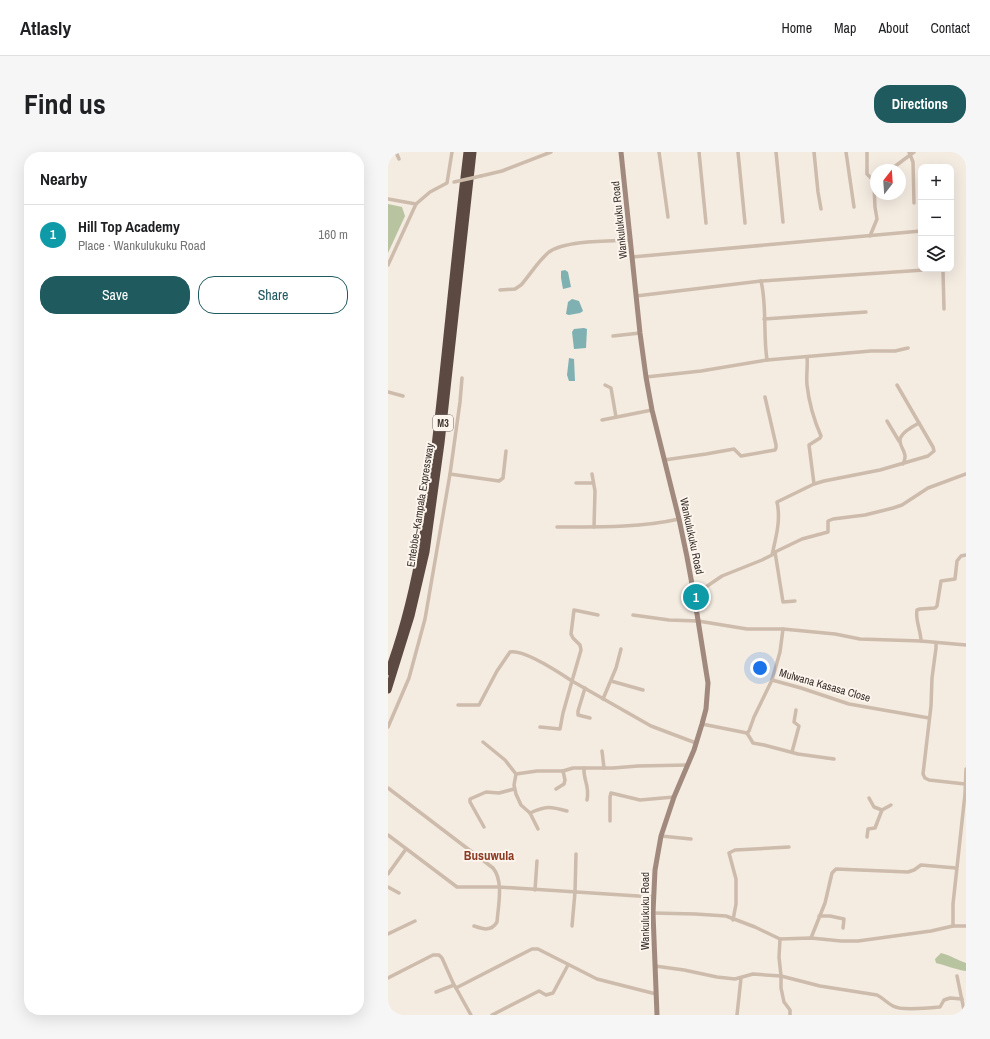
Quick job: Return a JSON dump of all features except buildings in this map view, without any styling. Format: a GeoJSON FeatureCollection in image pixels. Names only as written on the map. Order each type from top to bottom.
{"type":"FeatureCollection","features":[{"type":"Feature","properties":{"kind":"highway","name":"Entebbe–Kampala Expressway"},"geometry":{"type":"LineString","coordinates":[[388,672],[410,596],[428,500],[467,152]]}},
{"type":"Feature","properties":{"kind":"highway","name":"Entebbe–Kampala Expressway"},"geometry":{"type":"LineString","coordinates":[[388,690],[411,616],[428,537],[441,444],[473,152]]}},
{"type":"Feature","properties":{"kind":"main road","name":"Wankulukuku Road"},"geometry":{"type":"LineString","coordinates":[[621,152],[646,377],[652,410],[679,519],[694,595],[708,683],[708,698],[702,724],[688,765],[674,796],[661,836],[654,878],[653,913],[657,1015]]}},
{"type":"Feature","properties":{"kind":"street"},"geometry":{"type":"LineString","coordinates":[[396,152],[399,159]]}},
{"type":"Feature","properties":{"kind":"street"},"geometry":{"type":"LineString","coordinates":[[447,183],[452,152]]}},
{"type":"Feature","properties":{"kind":"street"},"geometry":{"type":"LineString","coordinates":[[388,265],[416,204],[430,192],[447,183],[502,171],[550,152]]}},
{"type":"Feature","properties":{"kind":"street"},"geometry":{"type":"LineString","coordinates":[[659,152],[668,217]]}},
{"type":"Feature","properties":{"kind":"street"},"geometry":{"type":"LineString","coordinates":[[699,152],[706,223]]}},
{"type":"Feature","properties":{"kind":"street"},"geometry":{"type":"LineString","coordinates":[[738,152],[745,223]]}},
{"type":"Feature","properties":{"kind":"street"},"geometry":{"type":"LineString","coordinates":[[776,152],[783,222]]}},
{"type":"Feature","properties":{"kind":"street"},"geometry":{"type":"LineString","coordinates":[[814,152],[818,192],[822,209]]}},
{"type":"Feature","properties":{"kind":"street"},"geometry":{"type":"LineString","coordinates":[[846,152],[854,207]]}},
{"type":"Feature","properties":{"kind":"street"},"geometry":{"type":"LineString","coordinates":[[867,152],[867,174],[870,176]]}},
{"type":"Feature","properties":{"kind":"street"},"geometry":{"type":"LineString","coordinates":[[898,164],[914,152]]}},
{"type":"Feature","properties":{"kind":"street"},"geometry":{"type":"LineString","coordinates":[[910,154],[913,162],[914,203]]}},
{"type":"Feature","properties":{"kind":"street"},"geometry":{"type":"LineString","coordinates":[[388,199],[416,204]]}},
{"type":"Feature","properties":{"kind":"street"},"geometry":{"type":"LineString","coordinates":[[870,236],[877,219],[874,200]]}},
{"type":"Feature","properties":{"kind":"street"},"geometry":{"type":"LineString","coordinates":[[632,257],[918,232]]}},
{"type":"Feature","properties":{"kind":"street"},"geometry":{"type":"LineString","coordinates":[[500,290],[515,289],[521,285],[549,252],[559,248],[572,244],[631,240]]}},
{"type":"Feature","properties":{"kind":"street"},"geometry":{"type":"LineString","coordinates":[[636,296],[761,281],[918,270]]}},
{"type":"Feature","properties":{"kind":"street"},"geometry":{"type":"LineString","coordinates":[[943,272],[944,309]]}},
{"type":"Feature","properties":{"kind":"street"},"geometry":{"type":"LineString","coordinates":[[761,281],[763,291],[765,348],[767,360]]}},
{"type":"Feature","properties":{"kind":"street"},"geometry":{"type":"LineString","coordinates":[[764,319],[866,312]]}},
{"type":"Feature","properties":{"kind":"street"},"geometry":{"type":"LineString","coordinates":[[613,336],[640,333]]}},
{"type":"Feature","properties":{"kind":"street"},"geometry":{"type":"LineString","coordinates":[[646,377],[701,371],[767,360],[871,351],[895,351],[908,348]]}},
{"type":"Feature","properties":{"kind":"street"},"geometry":{"type":"LineString","coordinates":[[807,356],[807,384],[815,421],[821,436],[809,445],[814,484]]}},
{"type":"Feature","properties":{"kind":"street"},"geometry":{"type":"LineString","coordinates":[[388,727],[408,678],[425,619],[450,474],[462,378]]}},
{"type":"Feature","properties":{"kind":"street"},"geometry":{"type":"LineString","coordinates":[[605,385],[611,388],[616,417]]}},
{"type":"Feature","properties":{"kind":"street"},"geometry":{"type":"LineString","coordinates":[[794,600],[783,602],[773,553],[778,531],[779,512],[777,502],[814,484],[869,473],[903,464],[928,456],[934,451],[897,385]]}},
{"type":"Feature","properties":{"kind":"street"},"geometry":{"type":"LineString","coordinates":[[388,392],[403,396]]}},
{"type":"Feature","properties":{"kind":"street"},"geometry":{"type":"LineString","coordinates":[[664,460],[734,449],[741,456],[775,450],[776,448],[765,397]]}},
{"type":"Feature","properties":{"kind":"street"},"geometry":{"type":"LineString","coordinates":[[602,420],[652,410]]}},
{"type":"Feature","properties":{"kind":"street"},"geometry":{"type":"LineString","coordinates":[[887,421],[905,456],[903,464]]}},
{"type":"Feature","properties":{"kind":"street"},"geometry":{"type":"LineString","coordinates":[[899,442],[903,433],[918,424]]}},
{"type":"Feature","properties":{"kind":"street"},"geometry":{"type":"LineString","coordinates":[[450,474],[499,481],[503,478],[506,452]]}},
{"type":"Feature","properties":{"kind":"street"},"geometry":{"type":"LineString","coordinates":[[592,474],[595,498],[594,527]]}},
{"type":"Feature","properties":{"kind":"street"},"geometry":{"type":"LineString","coordinates":[[694,595],[722,576],[762,560],[802,539],[828,532],[828,521],[865,515],[893,508],[928,488],[966,474]]}},
{"type":"Feature","properties":{"kind":"street"},"geometry":{"type":"LineString","coordinates":[[576,483],[594,483]]}},
{"type":"Feature","properties":{"kind":"street"},"geometry":{"type":"LineString","coordinates":[[557,527],[636,526],[658,524],[679,519]]}},
{"type":"Feature","properties":{"kind":"street"},"geometry":{"type":"LineString","coordinates":[[921,641],[917,610],[920,608],[935,608],[937,606],[941,581],[955,579],[957,561],[961,556],[966,555]]}},
{"type":"Feature","properties":{"kind":"street"},"geometry":{"type":"LineString","coordinates":[[540,726],[560,729],[563,713],[581,650],[580,645],[571,634],[574,610],[598,615]]}},
{"type":"Feature","properties":{"kind":"street"},"geometry":{"type":"LineString","coordinates":[[633,615],[669,620],[698,621],[747,629],[783,629],[835,634],[866,639],[921,641],[966,645]]}},
{"type":"Feature","properties":{"kind":"street"},"geometry":{"type":"LineString","coordinates":[[772,680],[780,652],[783,629]]}},
{"type":"Feature","properties":{"kind":"street"},"geometry":{"type":"LineString","coordinates":[[936,643],[932,678],[931,706],[923,769],[925,778],[929,780],[964,784]]}},
{"type":"Feature","properties":{"kind":"street"},"geometry":{"type":"LineString","coordinates":[[603,699],[612,681],[621,648]]}},
{"type":"Feature","properties":{"kind":"street"},"geometry":{"type":"LineString","coordinates":[[458,705],[479,705],[497,671],[510,652],[514,651],[547,665],[651,726],[696,743]]}},
{"type":"Feature","properties":{"kind":"street","name":"Mulwana Kasasa Close"},"geometry":{"type":"LineString","coordinates":[[747,734],[772,680],[849,704],[929,718]]}},
{"type":"Feature","properties":{"kind":"street"},"geometry":{"type":"LineString","coordinates":[[612,681],[643,690]]}},
{"type":"Feature","properties":{"kind":"street"},"geometry":{"type":"LineString","coordinates":[[585,688],[578,714],[590,718]]}},
{"type":"Feature","properties":{"kind":"street"},"geometry":{"type":"LineString","coordinates":[[792,752],[799,726],[794,722],[796,710]]}},
{"type":"Feature","properties":{"kind":"street"},"geometry":{"type":"LineString","coordinates":[[702,724],[747,734],[753,743],[792,752],[834,759]]}},
{"type":"Feature","properties":{"kind":"street"},"geometry":{"type":"LineString","coordinates":[[483,742],[505,760],[516,774]]}},
{"type":"Feature","properties":{"kind":"street"},"geometry":{"type":"LineString","coordinates":[[602,750],[604,768]]}},
{"type":"Feature","properties":{"kind":"street"},"geometry":{"type":"LineString","coordinates":[[516,774],[537,771],[563,771],[573,768],[604,768],[668,764],[688,765]]}},
{"type":"Feature","properties":{"kind":"street"},"geometry":{"type":"LineString","coordinates":[[584,768],[584,776],[588,786],[587,800]]}},
{"type":"Feature","properties":{"kind":"street"},"geometry":{"type":"LineString","coordinates":[[952,926],[956,868],[965,794],[964,784],[966,768]]}},
{"type":"Feature","properties":{"kind":"street"},"geometry":{"type":"LineString","coordinates":[[556,789],[560,788],[564,784],[565,780],[563,771]]}},
{"type":"Feature","properties":{"kind":"street"},"geometry":{"type":"LineString","coordinates":[[516,774],[514,777],[514,789],[522,805],[530,813],[538,829]]}},
{"type":"Feature","properties":{"kind":"street"},"geometry":{"type":"LineString","coordinates":[[388,788],[497,872],[499,887],[497,922],[490,929],[474,926]]}},
{"type":"Feature","properties":{"kind":"street"},"geometry":{"type":"LineString","coordinates":[[484,827],[470,802],[470,799],[486,792],[498,793],[514,789]]}},
{"type":"Feature","properties":{"kind":"street"},"geometry":{"type":"LineString","coordinates":[[610,821],[610,797],[612,793],[640,800],[674,796]]}},
{"type":"Feature","properties":{"kind":"street"},"geometry":{"type":"LineString","coordinates":[[869,798],[874,807],[882,810]]}},
{"type":"Feature","properties":{"kind":"street"},"geometry":{"type":"LineString","coordinates":[[866,837],[868,829],[875,828],[882,810],[891,805]]}},
{"type":"Feature","properties":{"kind":"street"},"geometry":{"type":"LineString","coordinates":[[530,813],[544,807],[567,810]]}},
{"type":"Feature","properties":{"kind":"street"},"geometry":{"type":"LineString","coordinates":[[388,835],[454,886],[461,888],[499,887],[653,897]]}},
{"type":"Feature","properties":{"kind":"street"},"geometry":{"type":"LineString","coordinates":[[661,836],[691,839]]}},
{"type":"Feature","properties":{"kind":"street"},"geometry":{"type":"LineString","coordinates":[[733,920],[736,904],[736,879],[729,852],[735,850],[788,847]]}},
{"type":"Feature","properties":{"kind":"street"},"geometry":{"type":"LineString","coordinates":[[388,874],[406,849]]}},
{"type":"Feature","properties":{"kind":"street"},"geometry":{"type":"LineString","coordinates":[[572,926],[576,854]]}},
{"type":"Feature","properties":{"kind":"street"},"geometry":{"type":"LineString","coordinates":[[535,890],[537,861]]}},
{"type":"Feature","properties":{"kind":"street"},"geometry":{"type":"LineString","coordinates":[[811,938],[825,903],[832,873],[836,869],[908,872],[921,866],[956,868]]}},
{"type":"Feature","properties":{"kind":"street"},"geometry":{"type":"LineString","coordinates":[[388,886],[399,893]]}},
{"type":"Feature","properties":{"kind":"street"},"geometry":{"type":"LineString","coordinates":[[653,913],[726,916],[733,920],[755,927],[780,939],[811,938],[858,941],[952,926],[966,926]]}},
{"type":"Feature","properties":{"kind":"street"},"geometry":{"type":"LineString","coordinates":[[820,916],[830,916],[844,919],[843,928]]}},
{"type":"Feature","properties":{"kind":"street"},"geometry":{"type":"LineString","coordinates":[[388,934],[415,921]]}},
{"type":"Feature","properties":{"kind":"street"},"geometry":{"type":"LineString","coordinates":[[780,939],[779,957],[782,993],[785,1004],[790,1010],[790,1015]]}},
{"type":"Feature","properties":{"kind":"street"},"geometry":{"type":"LineString","coordinates":[[436,992],[455,986],[532,949],[538,949],[597,979],[656,994]]}},
{"type":"Feature","properties":{"kind":"street"},"geometry":{"type":"LineString","coordinates":[[388,978],[433,955],[437,955],[442,958],[471,1015]]}},
{"type":"Feature","properties":{"kind":"street"},"geometry":{"type":"LineString","coordinates":[[492,1015],[539,991],[546,995],[553,992],[568,965]]}},
{"type":"Feature","properties":{"kind":"street"},"geometry":{"type":"LineString","coordinates":[[655,966],[735,979],[753,974],[781,976],[820,986],[877,995],[897,1008],[940,1007],[944,1000],[950,998],[962,999]]}},
{"type":"Feature","properties":{"kind":"street"},"geometry":{"type":"LineString","coordinates":[[957,976],[965,1015]]}},
{"type":"Feature","properties":{"kind":"street"},"geometry":{"type":"LineString","coordinates":[[737,1015],[741,978]]}},
{"type":"Feature","properties":{"kind":"green space"},"geometry":{"type":"Polygon","coordinates":[[[388,204],[402,207],[405,216],[388,253],[388,204]]]}},
{"type":"Feature","properties":{"kind":"green space"},"geometry":{"type":"Polygon","coordinates":[[[941,953],[966,963],[966,971],[936,963],[935,959],[941,953]]]}},
{"type":"Feature","properties":{"kind":"water"},"geometry":{"type":"Polygon","coordinates":[[[565,270],[568,272],[571,287],[563,289],[561,271],[565,270]]]}},
{"type":"Feature","properties":{"kind":"water"},"geometry":{"type":"Polygon","coordinates":[[[572,299],[579,301],[583,311],[569,315],[566,314],[568,302],[572,299]]]}},
{"type":"Feature","properties":{"kind":"water"},"geometry":{"type":"Polygon","coordinates":[[[574,329],[587,329],[586,348],[574,349],[572,332],[574,329]]]}},
{"type":"Feature","properties":{"kind":"water"},"geometry":{"type":"Polygon","coordinates":[[[569,358],[574,359],[575,381],[569,381],[567,375],[569,358]]]}},
{"type":"Feature","properties":{"kind":"place","name":"Hill Top Academy"},"geometry":{"type":"Point","coordinates":[696,597]}},
{"type":"Feature","properties":{"kind":"district","name":"Busuwula"},"geometry":{"type":"Point","coordinates":[489,855]}}]}
